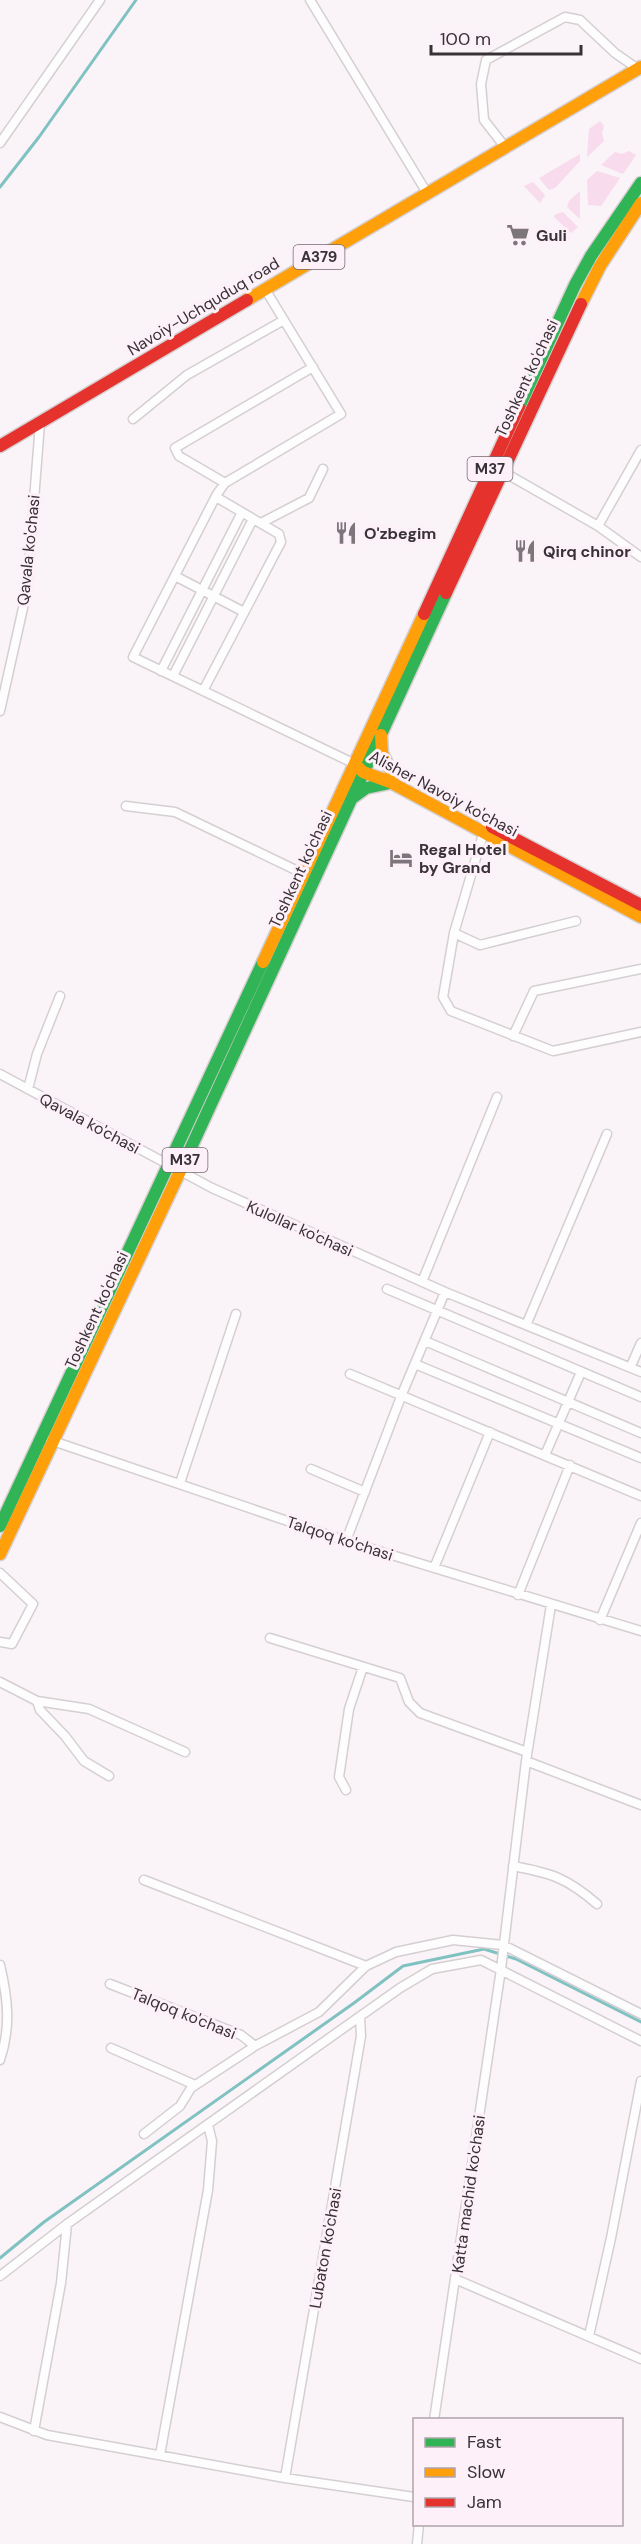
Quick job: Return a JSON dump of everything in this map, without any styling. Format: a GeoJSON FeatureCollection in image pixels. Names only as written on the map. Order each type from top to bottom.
{"type":"FeatureCollection","features":[{"type":"Feature","properties":{"kind":"main road","name":"Navoiy-Uchquduq road"},"geometry":{"type":"LineString","coordinates":[[0,446],[639,68]]}},
{"type":"Feature","properties":{"kind":"main road","name":"Toshkent ko'chasi"},"geometry":{"type":"LineString","coordinates":[[0,1554],[47,1439],[167,1165],[304,874],[381,735],[576,285],[596,248],[641,183]]}},
{"type":"Feature","properties":{"kind":"main road","name":"Toshkent ko'chasi"},"geometry":{"type":"LineString","coordinates":[[0,1526],[47,1439],[180,1171],[350,800],[362,767],[497,467],[577,310],[612,247],[641,203]]}},
{"type":"Feature","properties":{"kind":"main road"},"geometry":{"type":"LineString","coordinates":[[350,800],[366,788],[392,779],[382,753],[381,735]]}},
{"type":"Feature","properties":{"kind":"main road","name":"Alisher Navoiy ko'chasi"},"geometry":{"type":"LineString","coordinates":[[362,767],[392,779],[641,905]]}},
{"type":"Feature","properties":{"kind":"main road","name":"Alisher Navoiy ko'chasi"},"geometry":{"type":"LineString","coordinates":[[485,828],[641,917]]}},
{"type":"Feature","properties":{"kind":"street"},"geometry":{"type":"LineString","coordinates":[[0,143],[100,0]]}},
{"type":"Feature","properties":{"kind":"street"},"geometry":{"type":"LineString","coordinates":[[310,0],[427,193]]}},
{"type":"Feature","properties":{"kind":"street"},"geometry":{"type":"LineString","coordinates":[[505,147],[483,120],[481,84],[486,60],[565,16],[580,20],[615,53],[639,68]]}},
{"type":"Feature","properties":{"kind":"street"},"geometry":{"type":"LineString","coordinates":[[265,289],[341,414],[225,483],[133,657],[362,767]]}},
{"type":"Feature","properties":{"kind":"street"},"geometry":{"type":"LineString","coordinates":[[133,419],[187,375],[284,320]]}},
{"type":"Feature","properties":{"kind":"street"},"geometry":{"type":"LineString","coordinates":[[225,483],[178,456],[175,448],[313,368]]}},
{"type":"Feature","properties":{"kind":"street","name":"Qavala ko'chasi"},"geometry":{"type":"LineString","coordinates":[[0,711],[27,591],[40,422]]}},
{"type":"Feature","properties":{"kind":"street"},"geometry":{"type":"LineString","coordinates":[[598,526],[641,450]]}},
{"type":"Feature","properties":{"kind":"street"},"geometry":{"type":"LineString","coordinates":[[497,467],[598,526],[641,557]]}},
{"type":"Feature","properties":{"kind":"street"},"geometry":{"type":"LineString","coordinates":[[173,676],[214,596],[257,521],[309,498],[323,469]]}},
{"type":"Feature","properties":{"kind":"street"},"geometry":{"type":"LineString","coordinates":[[203,691],[281,542],[279,534],[216,497]]}},
{"type":"Feature","properties":{"kind":"street"},"geometry":{"type":"LineString","coordinates":[[161,671],[242,512]]}},
{"type":"Feature","properties":{"kind":"street"},"geometry":{"type":"LineString","coordinates":[[175,576],[244,612]]}},
{"type":"Feature","properties":{"kind":"street"},"geometry":{"type":"LineString","coordinates":[[126,806],[176,813],[304,874]]}},
{"type":"Feature","properties":{"kind":"street"},"geometry":{"type":"LineString","coordinates":[[485,828],[454,933],[443,997],[451,1011],[553,1052],[641,1032]]}},
{"type":"Feature","properties":{"kind":"street"},"geometry":{"type":"LineString","coordinates":[[454,933],[480,945],[576,921]]}},
{"type":"Feature","properties":{"kind":"street"},"geometry":{"type":"LineString","coordinates":[[513,1036],[534,991],[641,969]]}},
{"type":"Feature","properties":{"kind":"street"},"geometry":{"type":"LineString","coordinates":[[28,1089],[37,1054],[60,996]]}},
{"type":"Feature","properties":{"kind":"street","name":"Qavala ko'chasi"},"geometry":{"type":"LineString","coordinates":[[0,1074],[180,1171]]}},
{"type":"Feature","properties":{"kind":"street"},"geometry":{"type":"LineString","coordinates":[[422,1282],[497,1097]]}},
{"type":"Feature","properties":{"kind":"street"},"geometry":{"type":"LineString","coordinates":[[527,1323],[607,1134]]}},
{"type":"Feature","properties":{"kind":"street","name":"Kulollar ko'chasi"},"geometry":{"type":"LineString","coordinates":[[180,1171],[212,1188],[422,1282],[527,1323],[641,1372]]}},
{"type":"Feature","properties":{"kind":"street"},"geometry":{"type":"LineString","coordinates":[[387,1289],[641,1397]]}},
{"type":"Feature","properties":{"kind":"street"},"geometry":{"type":"LineString","coordinates":[[346,1540],[402,1395],[446,1292]]}},
{"type":"Feature","properties":{"kind":"street"},"geometry":{"type":"LineString","coordinates":[[180,1483],[236,1314]]}},
{"type":"Feature","properties":{"kind":"street"},"geometry":{"type":"LineString","coordinates":[[425,1341],[641,1433]]}},
{"type":"Feature","properties":{"kind":"street"},"geometry":{"type":"LineString","coordinates":[[631,1366],[641,1343]]}},
{"type":"Feature","properties":{"kind":"street"},"geometry":{"type":"LineString","coordinates":[[415,1364],[641,1458]]}},
{"type":"Feature","properties":{"kind":"street"},"geometry":{"type":"LineString","coordinates":[[545,1455],[581,1372]]}},
{"type":"Feature","properties":{"kind":"street"},"geometry":{"type":"LineString","coordinates":[[350,1374],[641,1496]]}},
{"type":"Feature","properties":{"kind":"street"},"geometry":{"type":"LineString","coordinates":[[434,1568],[490,1432]]}},
{"type":"Feature","properties":{"kind":"street","name":"Talqoq ko'chasi"},"geometry":{"type":"LineString","coordinates":[[47,1439],[346,1540],[641,1632]]}},
{"type":"Feature","properties":{"kind":"street"},"geometry":{"type":"LineString","coordinates":[[518,1595],[570,1466]]}},
{"type":"Feature","properties":{"kind":"street"},"geometry":{"type":"LineString","coordinates":[[311,1469],[365,1492]]}},
{"type":"Feature","properties":{"kind":"street"},"geometry":{"type":"LineString","coordinates":[[600,1620],[641,1523]]}},
{"type":"Feature","properties":{"kind":"street"},"geometry":{"type":"LineString","coordinates":[[0,1573],[33,1604],[12,1644],[0,1642]]}},
{"type":"Feature","properties":{"kind":"street","name":"Katta machid ko'chasi"},"geometry":{"type":"LineString","coordinates":[[434,2418],[501,1969],[526,1757],[551,1605]]}},
{"type":"Feature","properties":{"kind":"street"},"geometry":{"type":"LineString","coordinates":[[270,1638],[400,1678],[409,1702],[420,1713],[641,1805]]}},
{"type":"Feature","properties":{"kind":"street"},"geometry":{"type":"LineString","coordinates":[[346,1790],[339,1777],[350,1709],[363,1667]]}},
{"type":"Feature","properties":{"kind":"street"},"geometry":{"type":"LineString","coordinates":[[0,1682],[37,1701],[89,1709],[185,1752]]}},
{"type":"Feature","properties":{"kind":"street"},"geometry":{"type":"LineString","coordinates":[[37,1701],[40,1710],[84,1761],[108,1776]]}},
{"type":"Feature","properties":{"kind":"street"},"geometry":{"type":"LineString","coordinates":[[513,1866],[541,1871],[574,1884],[597,1904]]}},
{"type":"Feature","properties":{"kind":"street"},"geometry":{"type":"LineString","coordinates":[[144,1880],[366,1966]]}},
{"type":"Feature","properties":{"kind":"street"},"geometry":{"type":"LineString","coordinates":[[144,2134],[180,2106],[195,2085],[255,2046],[319,2012],[366,1966],[396,1952],[453,1940],[503,1945],[641,2014]]}},
{"type":"Feature","properties":{"kind":"street"},"geometry":{"type":"LineString","coordinates":[[0,2276],[67,2224],[400,1988],[432,1969],[481,1960],[641,2041]]}},
{"type":"Feature","properties":{"kind":"street"},"geometry":{"type":"LineString","coordinates":[[0,1965],[8,2000],[5,2043],[0,2061]]}},
{"type":"Feature","properties":{"kind":"street","name":"Talqoq ko'chasi"},"geometry":{"type":"LineString","coordinates":[[110,1984],[241,2035],[255,2046]]}},
{"type":"Feature","properties":{"kind":"street","name":"Lubaton ko'chasi"},"geometry":{"type":"LineString","coordinates":[[285,2478],[361,2036],[360,2018]]}},
{"type":"Feature","properties":{"kind":"street"},"geometry":{"type":"LineString","coordinates":[[111,2048],[195,2085]]}},
{"type":"Feature","properties":{"kind":"street"},"geometry":{"type":"LineString","coordinates":[[589,2336],[611,2238],[641,2080]]}},
{"type":"Feature","properties":{"kind":"street"},"geometry":{"type":"LineString","coordinates":[[160,2455],[208,2190],[212,2141],[208,2125]]}},
{"type":"Feature","properties":{"kind":"street"},"geometry":{"type":"LineString","coordinates":[[34,2431],[61,2283],[67,2224]]}},
{"type":"Feature","properties":{"kind":"street"},"geometry":{"type":"LineString","coordinates":[[455,2279],[641,2359]]}},
{"type":"Feature","properties":{"kind":"street"},"geometry":{"type":"LineString","coordinates":[[0,2418],[34,2431],[285,2478],[413,2497]]}},
{"type":"Feature","properties":{"kind":"street"},"geometry":{"type":"LineString","coordinates":[[417,2544],[419,2526]]}},
{"type":"Feature","properties":{"kind":"shaded area"},"geometry":{"type":"Polygon","coordinates":[[[600,121],[604,126],[602,133],[604,141],[587,157],[589,129],[600,121]]]}},
{"type":"Feature","properties":{"kind":"shaded area"},"geometry":{"type":"Polygon","coordinates":[[[629,151],[636,155],[623,174],[601,165],[615,152],[622,154],[629,151]]]}},
{"type":"Feature","properties":{"kind":"shaded area"},"geometry":{"type":"Polygon","coordinates":[[[580,154],[580,161],[555,188],[549,190],[539,178],[580,154]]]}},
{"type":"Feature","properties":{"kind":"shaded area"},"geometry":{"type":"Polygon","coordinates":[[[597,171],[620,178],[601,206],[588,205],[587,180],[597,171]]]}},
{"type":"Feature","properties":{"kind":"shaded area"},"geometry":{"type":"Polygon","coordinates":[[[533,182],[545,195],[540,203],[524,186],[533,182]]]}},
{"type":"Feature","properties":{"kind":"shaded area"},"geometry":{"type":"Polygon","coordinates":[[[580,191],[580,219],[567,207],[569,201],[580,191]]]}},
{"type":"Feature","properties":{"kind":"shaded area"},"geometry":{"type":"Polygon","coordinates":[[[563,212],[578,227],[571,233],[554,217],[563,212]]]}},
{"type":"Feature","properties":{"kind":"waterway"},"geometry":{"type":"LineString","coordinates":[[0,187],[39,137],[136,0]]}},
{"type":"Feature","properties":{"kind":"waterway"},"geometry":{"type":"LineString","coordinates":[[0,2258],[44,2222],[403,1966],[484,1949],[516,1959],[641,2022]]}},
{"type":"Feature","properties":{"kind":"traffic: fast"},"geometry":{"type":"LineString","coordinates":[[519,407],[575,285],[591,256],[641,183]]}},
{"type":"Feature","properties":{"kind":"traffic: fast"},"geometry":{"type":"LineString","coordinates":[[183,1165],[446,593]]}},
{"type":"Feature","properties":{"kind":"traffic: fast"},"geometry":{"type":"LineString","coordinates":[[351,799],[366,788],[390,783]]}},
{"type":"Feature","properties":{"kind":"traffic: fast"},"geometry":{"type":"LineString","coordinates":[[0,1526],[263,962]]}},
{"type":"Feature","properties":{"kind":"traffic: slow"},"geometry":{"type":"LineString","coordinates":[[247,300],[641,67]]}},
{"type":"Feature","properties":{"kind":"traffic: slow"},"geometry":{"type":"LineString","coordinates":[[581,304],[600,266],[641,203]]}},
{"type":"Feature","properties":{"kind":"traffic: slow"},"geometry":{"type":"LineString","coordinates":[[263,962],[424,614]]}},
{"type":"Feature","properties":{"kind":"traffic: slow"},"geometry":{"type":"LineString","coordinates":[[381,735],[382,753],[393,776]]}},
{"type":"Feature","properties":{"kind":"traffic: slow"},"geometry":{"type":"LineString","coordinates":[[358,767],[363,772],[390,782],[641,917]]}},
{"type":"Feature","properties":{"kind":"traffic: slow"},"geometry":{"type":"LineString","coordinates":[[0,1554],[183,1165]]}},
{"type":"Feature","properties":{"kind":"traffic: jam"},"geometry":{"type":"LineString","coordinates":[[0,446],[247,300]]}},
{"type":"Feature","properties":{"kind":"traffic: jam"},"geometry":{"type":"LineString","coordinates":[[446,593],[581,304]]}},
{"type":"Feature","properties":{"kind":"traffic: jam"},"geometry":{"type":"LineString","coordinates":[[424,614],[519,407]]}},
{"type":"Feature","properties":{"kind":"traffic: jam"},"geometry":{"type":"LineString","coordinates":[[492,827],[641,905]]}},
{"type":"Feature","properties":{"kind":"place","name":"Guli"},"geometry":{"type":"Point","coordinates":[518,235]}},
{"type":"Feature","properties":{"kind":"place","name":"O'zbegim"},"geometry":{"type":"Point","coordinates":[346,533]}},
{"type":"Feature","properties":{"kind":"place","name":"Qirq chinor"},"geometry":{"type":"Point","coordinates":[525,551]}},
{"type":"Feature","properties":{"kind":"place","name":"Regal Hotel by Grand"},"geometry":{"type":"Point","coordinates":[401,858]}}]}
